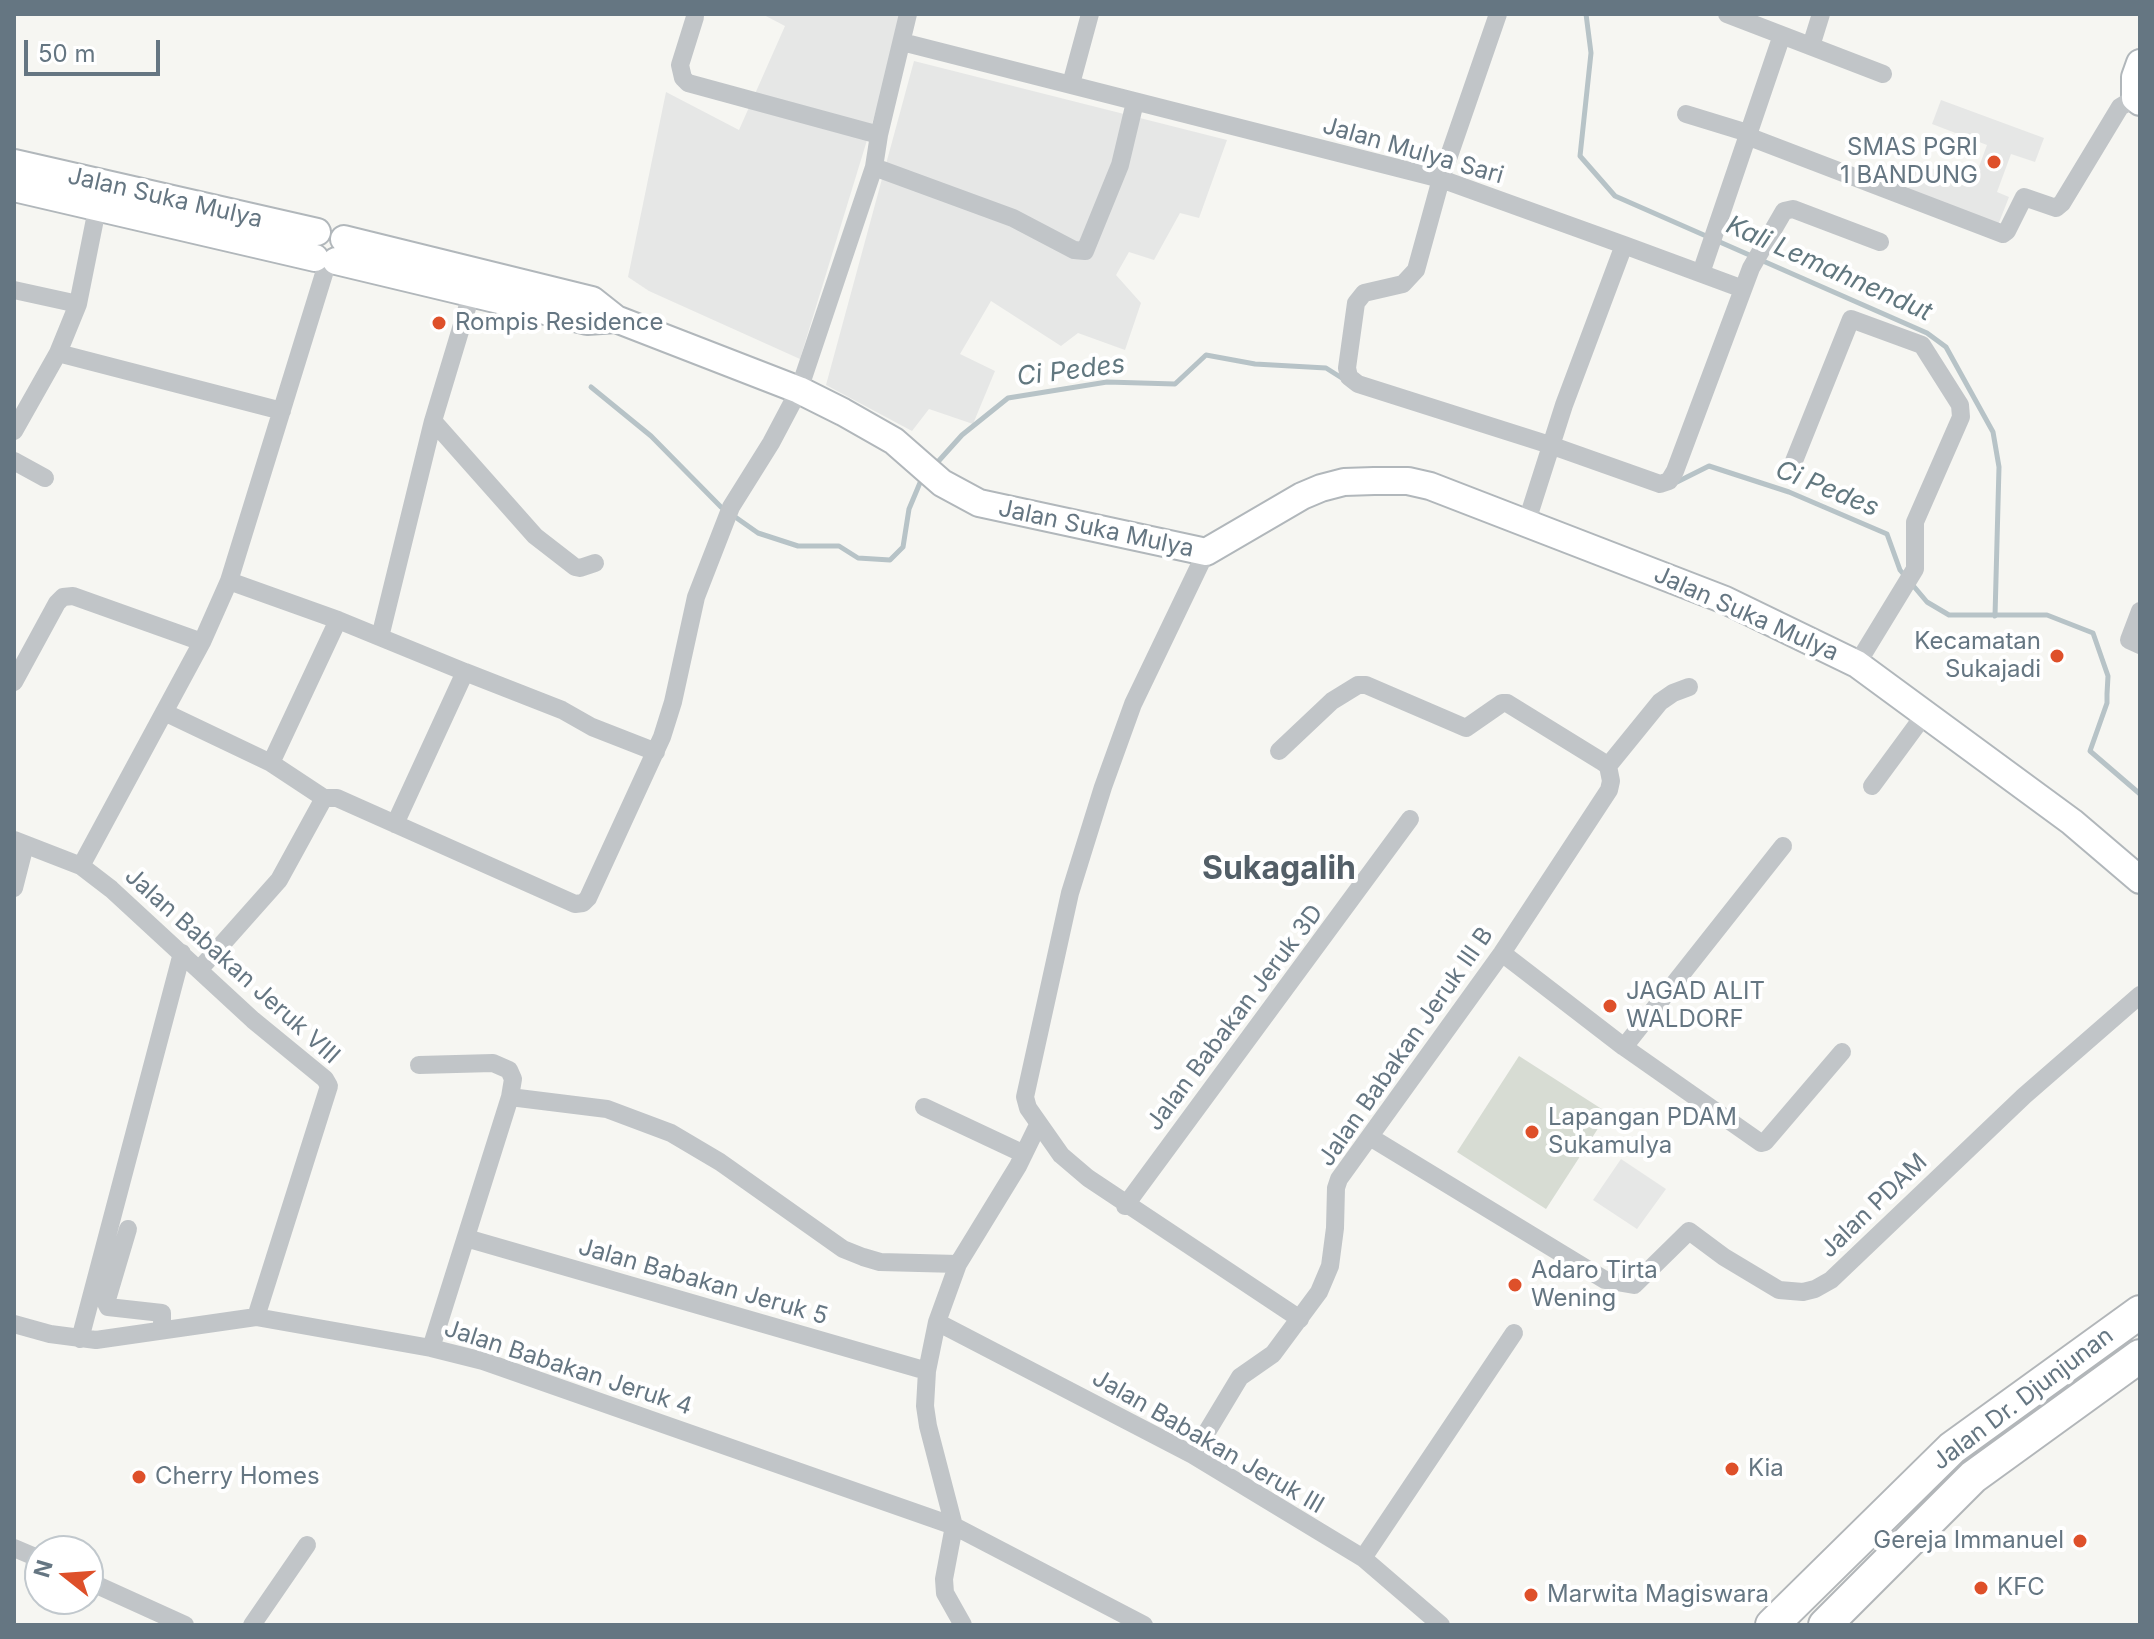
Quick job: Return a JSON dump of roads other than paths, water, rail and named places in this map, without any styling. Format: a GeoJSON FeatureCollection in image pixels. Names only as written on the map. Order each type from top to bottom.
{"type":"FeatureCollection","features":[{"type":"Feature","properties":{"kind":"highway","name":"Jalan Dr. Djunjunan"},"geometry":{"type":"LineString","coordinates":[[1772,1625],[1952,1448],[2140,1312]]}},
{"type":"Feature","properties":{"kind":"highway","name":"Jalan Dr. Djunjunan"},"geometry":{"type":"LineString","coordinates":[[1825,1625],[1973,1477],[2140,1356]]}},
{"type":"Feature","properties":{"kind":"street"},"geometry":{"type":"LineString","coordinates":[[164,712],[271,763],[324,798],[337,798],[575,904],[583,903],[656,752],[673,702],[696,597],[728,514],[799,390],[874,167],[908,14]]}},
{"type":"Feature","properties":{"kind":"street"},"geometry":{"type":"LineString","coordinates":[[1071,84],[1090,14]]}},
{"type":"Feature","properties":{"kind":"street"},"geometry":{"type":"LineString","coordinates":[[1498,14],[1441,179],[1416,270],[1403,284],[1364,293],[1356,303],[1349,377],[1358,384],[1550,445],[1660,484],[1669,481],[1675,471],[1751,268],[1784,211],[1793,209],[1880,242]]}},
{"type":"Feature","properties":{"kind":"street"},"geometry":{"type":"LineString","coordinates":[[1727,14],[1883,74]]}},
{"type":"Feature","properties":{"kind":"street"},"geometry":{"type":"LineString","coordinates":[[1811,46],[1821,14]]}},
{"type":"Feature","properties":{"kind":"street"},"geometry":{"type":"LineString","coordinates":[[695,17],[680,65],[683,78],[688,83],[879,135]]}},
{"type":"Feature","properties":{"kind":"street"},"geometry":{"type":"LineString","coordinates":[[1701,273],[1782,35]]}},
{"type":"Feature","properties":{"kind":"street","name":"Jalan Mulya Sari"},"geometry":{"type":"LineString","coordinates":[[902,42],[1441,179],[1743,289]]}},
{"type":"Feature","properties":{"kind":"street"},"geometry":{"type":"LineString","coordinates":[[1686,114],[2003,234],[2024,197],[2056,208],[2062,203],[2120,107],[2137,100],[2135,77],[2140,63]]}},
{"type":"Feature","properties":{"kind":"street"},"geometry":{"type":"LineString","coordinates":[[874,167],[1013,218],[1074,250],[1085,251],[1120,165],[1135,102]]}},
{"type":"Feature","properties":{"kind":"street","name":"Jalan Suka Mulya"},"geometry":{"type":"LineString","coordinates":[[14,163],[99,196],[331,256],[592,300],[616,319],[799,390],[878,431],[904,449],[942,483],[979,503],[1206,552],[1302,496],[1344,482],[1408,481],[1430,486],[1725,600],[1857,664],[2072,822],[2140,880]]}},
{"type":"Feature","properties":{"kind":"street","name":"Jalan Suka Mulya"},"geometry":{"type":"LineString","coordinates":[[14,188],[99,196],[317,232],[310,245],[331,256]]}},
{"type":"Feature","properties":{"kind":"street"},"geometry":{"type":"LineString","coordinates":[[14,431],[58,353],[78,304],[99,196]]}},
{"type":"Feature","properties":{"kind":"street"},"geometry":{"type":"LineString","coordinates":[[1527,521],[1550,445],[1624,245]]}},
{"type":"Feature","properties":{"kind":"street"},"geometry":{"type":"LineString","coordinates":[[81,866],[202,642],[229,581],[331,256]]}},
{"type":"Feature","properties":{"kind":"street"},"geometry":{"type":"LineString","coordinates":[[380,637],[433,421],[474,282]]}},
{"type":"Feature","properties":{"kind":"street"},"geometry":{"type":"LineString","coordinates":[[14,290],[78,304]]}},
{"type":"Feature","properties":{"kind":"street","name":"Jalan Suka Mulya"},"geometry":{"type":"LineString","coordinates":[[1794,461],[1850,320],[1922,345],[1960,405],[1962,413],[1916,517],[1915,569],[1857,664]]}},
{"type":"Feature","properties":{"kind":"street"},"geometry":{"type":"LineString","coordinates":[[58,353],[282,411]]}},
{"type":"Feature","properties":{"kind":"street"},"geometry":{"type":"LineString","coordinates":[[433,421],[535,536],[575,567],[595,563]]}},
{"type":"Feature","properties":{"kind":"street"},"geometry":{"type":"LineString","coordinates":[[14,461],[45,478]]}},
{"type":"Feature","properties":{"kind":"street"},"geometry":{"type":"LineString","coordinates":[[1206,552],[1133,704],[1070,893],[1025,1097],[1038,1125],[1061,1155],[1125,1206],[1300,1319]]}},
{"type":"Feature","properties":{"kind":"street"},"geometry":{"type":"LineString","coordinates":[[229,581],[338,620],[562,710],[592,727],[656,752]]}},
{"type":"Feature","properties":{"kind":"street"},"geometry":{"type":"LineString","coordinates":[[14,682],[63,597],[73,596],[202,642]]}},
{"type":"Feature","properties":{"kind":"street"},"geometry":{"type":"LineString","coordinates":[[2140,611],[2129,640],[2140,645]]}},
{"type":"Feature","properties":{"kind":"street"},"geometry":{"type":"LineString","coordinates":[[271,763],[338,620]]}},
{"type":"Feature","properties":{"kind":"street"},"geometry":{"type":"LineString","coordinates":[[395,824],[465,672]]}},
{"type":"Feature","properties":{"kind":"street"},"geometry":{"type":"LineString","coordinates":[[1279,751],[1332,701],[1358,685],[1379,689],[1466,728],[1502,703],[1507,703],[1608,766],[1660,702],[1689,687]]}},
{"type":"Feature","properties":{"kind":"street"},"geometry":{"type":"LineString","coordinates":[[1872,786],[1925,714]]}},
{"type":"Feature","properties":{"kind":"street","name":"Jalan Babakan Jeruk III B"},"geometry":{"type":"LineString","coordinates":[[1193,1455],[1240,1377],[1273,1354],[1319,1292],[1330,1266],[1339,1179],[1502,953],[1609,790],[1611,773],[1608,766]]}},
{"type":"Feature","properties":{"kind":"street"},"geometry":{"type":"LineString","coordinates":[[199,970],[279,880],[324,798]]}},
{"type":"Feature","properties":{"kind":"street","name":"Jalan Babakan Jeruk 3D"},"geometry":{"type":"LineString","coordinates":[[1125,1206],[1410,819]]}},
{"type":"Feature","properties":{"kind":"street"},"geometry":{"type":"LineString","coordinates":[[14,888],[20,842]]}},
{"type":"Feature","properties":{"kind":"street","name":"Jalan Babakan Jeruk VIII"},"geometry":{"type":"LineString","coordinates":[[20,842],[81,866],[182,953],[253,1020],[325,1079],[329,1086],[256,1317]]}},
{"type":"Feature","properties":{"kind":"street"},"geometry":{"type":"LineString","coordinates":[[1624,1047],[1783,846]]}},
{"type":"Feature","properties":{"kind":"street"},"geometry":{"type":"LineString","coordinates":[[80,1339],[182,953]]}},
{"type":"Feature","properties":{"kind":"street"},"geometry":{"type":"LineString","coordinates":[[1502,953],[1624,1047],[1761,1143],[1842,1052]]}},
{"type":"Feature","properties":{"kind":"street","name":"Jalan PDAM"},"geometry":{"type":"LineString","coordinates":[[1370,1137],[1605,1280],[1634,1285],[1689,1231],[1724,1257],[1779,1290],[1803,1292],[1831,1280],[2024,1096],[2140,995]]}},
{"type":"Feature","properties":{"kind":"street"},"geometry":{"type":"LineString","coordinates":[[419,1065],[493,1063],[509,1070],[513,1079],[431,1348]]}},
{"type":"Feature","properties":{"kind":"street"},"geometry":{"type":"LineString","coordinates":[[510,1097],[607,1109],[671,1133],[720,1162],[835,1243],[863,1257],[880,1262],[958,1264]]}},
{"type":"Feature","properties":{"kind":"street"},"geometry":{"type":"LineString","coordinates":[[924,1107],[1024,1154]]}},
{"type":"Feature","properties":{"kind":"street"},"geometry":{"type":"LineString","coordinates":[[963,1625],[945,1593],[944,1579],[954,1526],[928,1426],[925,1406],[927,1371],[937,1322],[958,1264],[1038,1125]]}},
{"type":"Feature","properties":{"kind":"street"},"geometry":{"type":"LineString","coordinates":[[128,1229],[106,1303],[108,1307],[162,1313],[162,1330]]}},
{"type":"Feature","properties":{"kind":"street","name":"Jalan Babakan Jeruk 5"},"geometry":{"type":"LineString","coordinates":[[466,1238],[927,1371]]}},
{"type":"Feature","properties":{"kind":"street","name":"Jalan Babakan Jeruk 4"},"geometry":{"type":"LineString","coordinates":[[14,1324],[96,1340],[256,1317],[431,1348],[483,1361],[954,1526],[1144,1625]]}},
{"type":"Feature","properties":{"kind":"street","name":"Jalan Babakan Jeruk III"},"geometry":{"type":"LineString","coordinates":[[937,1322],[1193,1455],[1363,1558],[1441,1625]]}},
{"type":"Feature","properties":{"kind":"street"},"geometry":{"type":"LineString","coordinates":[[1363,1558],[1514,1333]]}},
{"type":"Feature","properties":{"kind":"street"},"geometry":{"type":"LineString","coordinates":[[252,1625],[307,1545]]}},
{"type":"Feature","properties":{"kind":"street"},"geometry":{"type":"LineString","coordinates":[[104,1588],[185,1625]]}},
{"type":"Feature","properties":{"kind":"waterway","name":"Kali Lemahnendut"},"geometry":{"type":"LineString","coordinates":[[1586,14],[1591,53],[1580,156],[1615,196],[1927,333],[1946,347],[1993,432],[1999,467],[1995,616]]}},
{"type":"Feature","properties":{"kind":"waterway","name":"Ci Pedes"},"geometry":{"type":"LineString","coordinates":[[935,465],[962,435],[1008,398],[1107,382],[1175,384],[1206,355],[1255,364],[1326,368],[1345,380]]}},
{"type":"Feature","properties":{"kind":"waterway","name":"Ci Pedes"},"geometry":{"type":"LineString","coordinates":[[591,387],[651,436],[721,507],[758,533],[798,546],[839,546],[858,558],[890,560],[903,547],[909,509],[922,478]]}},
{"type":"Feature","properties":{"kind":"waterway","name":"Ci Pedes"},"geometry":{"type":"LineString","coordinates":[[1677,482],[1709,466],[1789,492],[1887,534],[1900,570],[1927,602],[1949,615],[2047,615],[2093,633],[2108,676],[2107,703],[2090,751],[2140,794]]}},
{"type":"Feature","properties":{"kind":"place","name":"SMAS PGRI 1 BANDUNG"},"geometry":{"type":"Point","coordinates":[1994,162]}},
{"type":"Feature","properties":{"kind":"place","name":"Rompis Residence"},"geometry":{"type":"Point","coordinates":[439,323]}},
{"type":"Feature","properties":{"kind":"place","name":"Kecamatan Sukajadi"},"geometry":{"type":"Point","coordinates":[2057,656]}},
{"type":"Feature","properties":{"kind":"place","name":"JAGAD ALIT WALDORF"},"geometry":{"type":"Point","coordinates":[1610,1006]}},
{"type":"Feature","properties":{"kind":"place","name":"Lapangan PDAM Sukamulya"},"geometry":{"type":"Point","coordinates":[1532,1132]}},
{"type":"Feature","properties":{"kind":"place","name":"Adaro Tirta Wening"},"geometry":{"type":"Point","coordinates":[1515,1285]}},
{"type":"Feature","properties":{"kind":"place","name":"Kia"},"geometry":{"type":"Point","coordinates":[1732,1469]}},
{"type":"Feature","properties":{"kind":"place","name":"Cherry Homes"},"geometry":{"type":"Point","coordinates":[139,1477]}},
{"type":"Feature","properties":{"kind":"place","name":"Gereja Immanuel"},"geometry":{"type":"Point","coordinates":[2080,1541]}},
{"type":"Feature","properties":{"kind":"place","name":"KFC"},"geometry":{"type":"Point","coordinates":[1981,1588]}},
{"type":"Feature","properties":{"kind":"place","name":"Marwita Magiswara"},"geometry":{"type":"Point","coordinates":[1531,1595]}},
{"type":"Feature","properties":{"kind":"district","name":"Sukagalih"},"geometry":{"type":"Point","coordinates":[1279,869]}}]}
